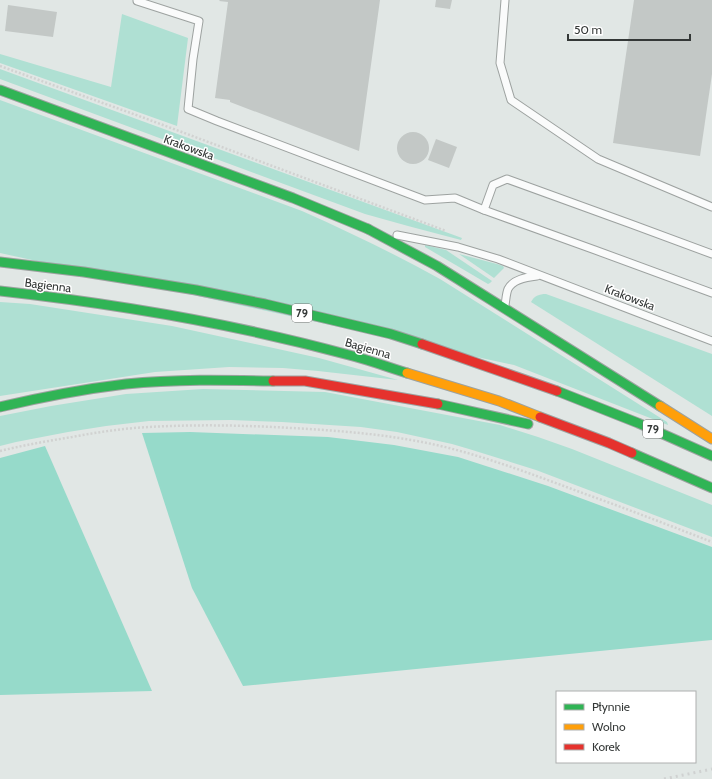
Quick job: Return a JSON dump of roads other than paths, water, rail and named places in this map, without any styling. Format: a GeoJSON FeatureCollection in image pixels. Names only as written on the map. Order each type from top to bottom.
{"type":"FeatureCollection","features":[{"type":"Feature","properties":{"kind":"main road","name":"Krakowska"},"geometry":{"type":"LineString","coordinates":[[0,90],[293,198],[368,229],[437,266],[712,439]]}},
{"type":"Feature","properties":{"kind":"main road","name":"Bagienna"},"geometry":{"type":"LineString","coordinates":[[0,262],[91,273],[196,290],[265,304],[391,334],[560,392],[638,423],[712,456]]}},
{"type":"Feature","properties":{"kind":"main road","name":"Bagienna"},"geometry":{"type":"LineString","coordinates":[[0,291],[135,309],[196,320],[350,355],[499,401],[609,443],[712,488]]}},
{"type":"Feature","properties":{"kind":"main road"},"geometry":{"type":"LineString","coordinates":[[0,407],[48,396],[126,384],[184,380],[305,381],[432,403],[609,443]]}},
{"type":"Feature","properties":{"kind":"lane"},"geometry":{"type":"LineString","coordinates":[[137,0],[199,21],[193,59],[188,109],[425,200],[455,198],[712,294]]}},
{"type":"Feature","properties":{"kind":"lane"},"geometry":{"type":"LineString","coordinates":[[505,0],[500,63],[511,100],[598,159],[712,207]]}},
{"type":"Feature","properties":{"kind":"lane"},"geometry":{"type":"LineString","coordinates":[[484,210],[493,185],[507,179],[712,254]]}},
{"type":"Feature","properties":{"kind":"lane","name":"Krakowska"},"geometry":{"type":"LineString","coordinates":[[368,229],[458,247],[498,259],[712,341]]}},
{"type":"Feature","properties":{"kind":"lane"},"geometry":{"type":"LineString","coordinates":[[505,308],[508,289],[513,283],[526,277],[540,276]]}},
{"type":"Feature","properties":{"kind":"railway"},"geometry":{"type":"LineString","coordinates":[[664,779],[712,769]]}}]}
